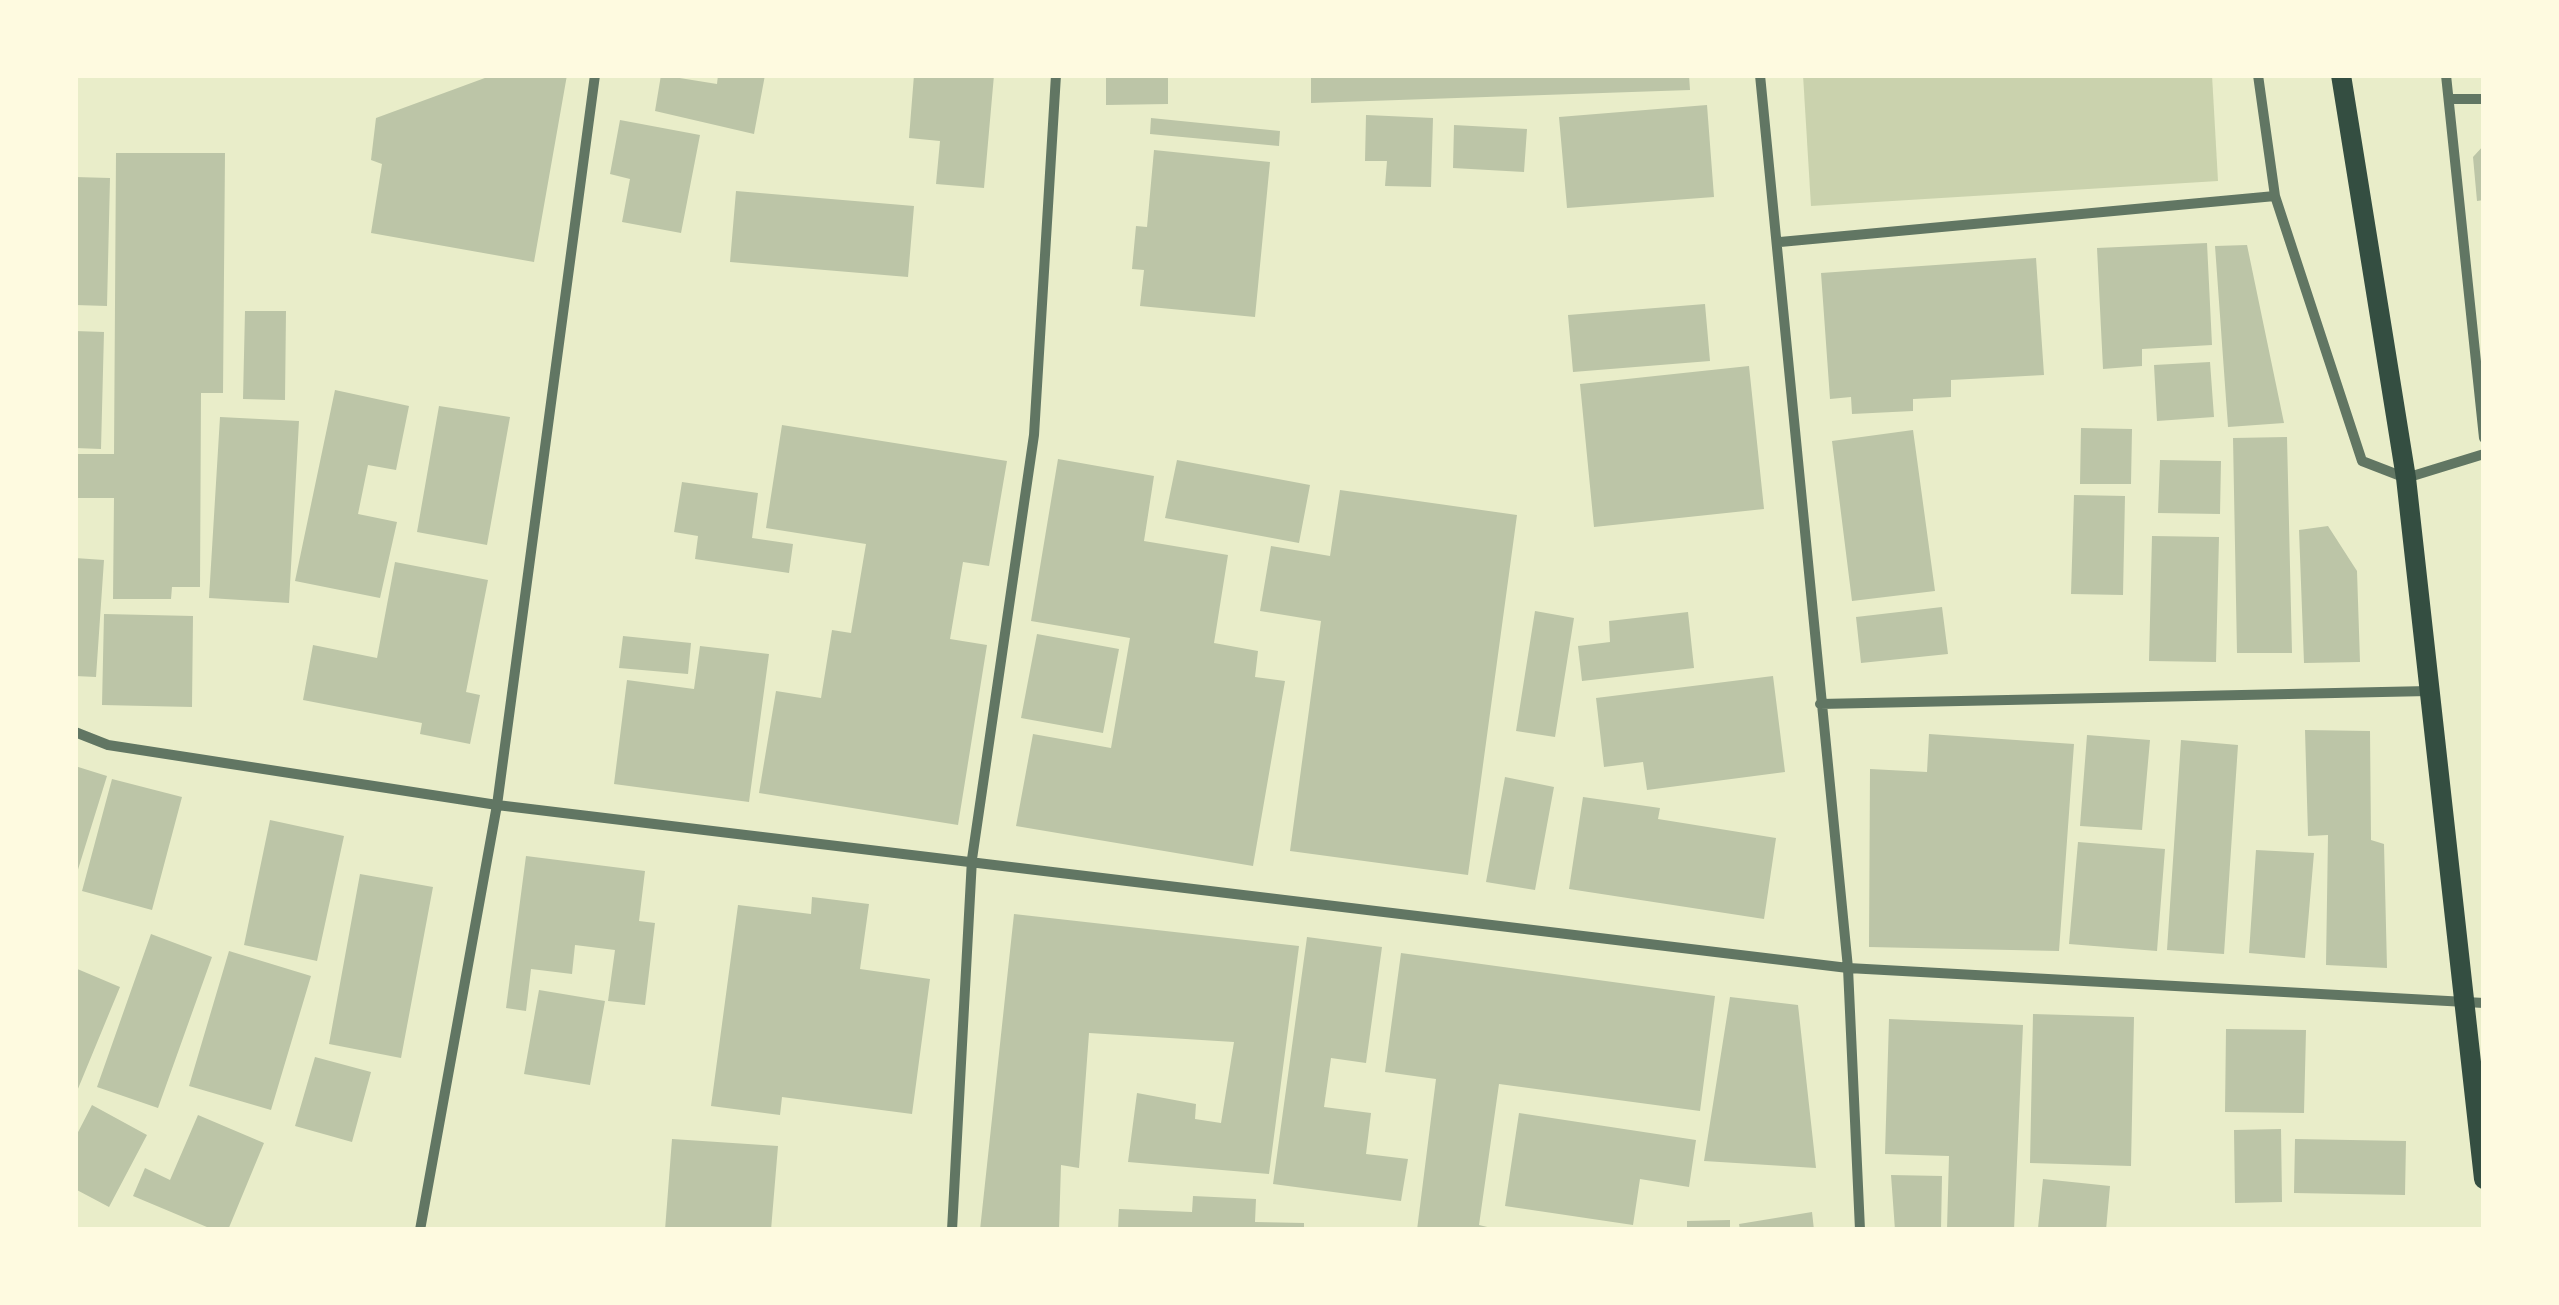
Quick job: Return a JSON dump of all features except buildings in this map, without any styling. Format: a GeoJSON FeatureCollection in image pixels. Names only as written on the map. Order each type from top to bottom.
{"type":"FeatureCollection","features":[{"type":"Feature","properties":{"kind":"main road"},"geometry":{"type":"LineString","coordinates":[[2341,75],[2406,478],[2430,691],[2473,1003],[2484,1178]]}},
{"type":"Feature","properties":{"kind":"street"},"geometry":{"type":"LineString","coordinates":[[420,1230],[497,805],[595,75]]}},
{"type":"Feature","properties":{"kind":"street"},"geometry":{"type":"LineString","coordinates":[[952,1230],[972,860],[1034,436],[1056,75]]}},
{"type":"Feature","properties":{"kind":"street"},"geometry":{"type":"LineString","coordinates":[[1760,75],[1780,242],[1820,704],[1848,968],[1860,1230]]}},
{"type":"Feature","properties":{"kind":"street"},"geometry":{"type":"LineString","coordinates":[[2258,75],[2274,196],[2362,461],[2406,478],[2484,454]]}},
{"type":"Feature","properties":{"kind":"street"},"geometry":{"type":"LineString","coordinates":[[2446,75],[2484,438]]}},
{"type":"Feature","properties":{"kind":"street"},"geometry":{"type":"LineString","coordinates":[[2450,99],[2484,99]]}},
{"type":"Feature","properties":{"kind":"street"},"geometry":{"type":"LineString","coordinates":[[1780,242],[2274,196]]}},
{"type":"Feature","properties":{"kind":"street"},"geometry":{"type":"LineString","coordinates":[[1820,704],[2430,691]]}},
{"type":"Feature","properties":{"kind":"street"},"geometry":{"type":"LineString","coordinates":[[75,732],[108,745],[497,805],[1848,968],[2473,1003]]}},
{"type":"Feature","properties":{"kind":"green space"},"geometry":{"type":"Polygon","coordinates":[[[1803,75],[2212,75],[2218,181],[1811,206],[1803,75]]]}}]}
